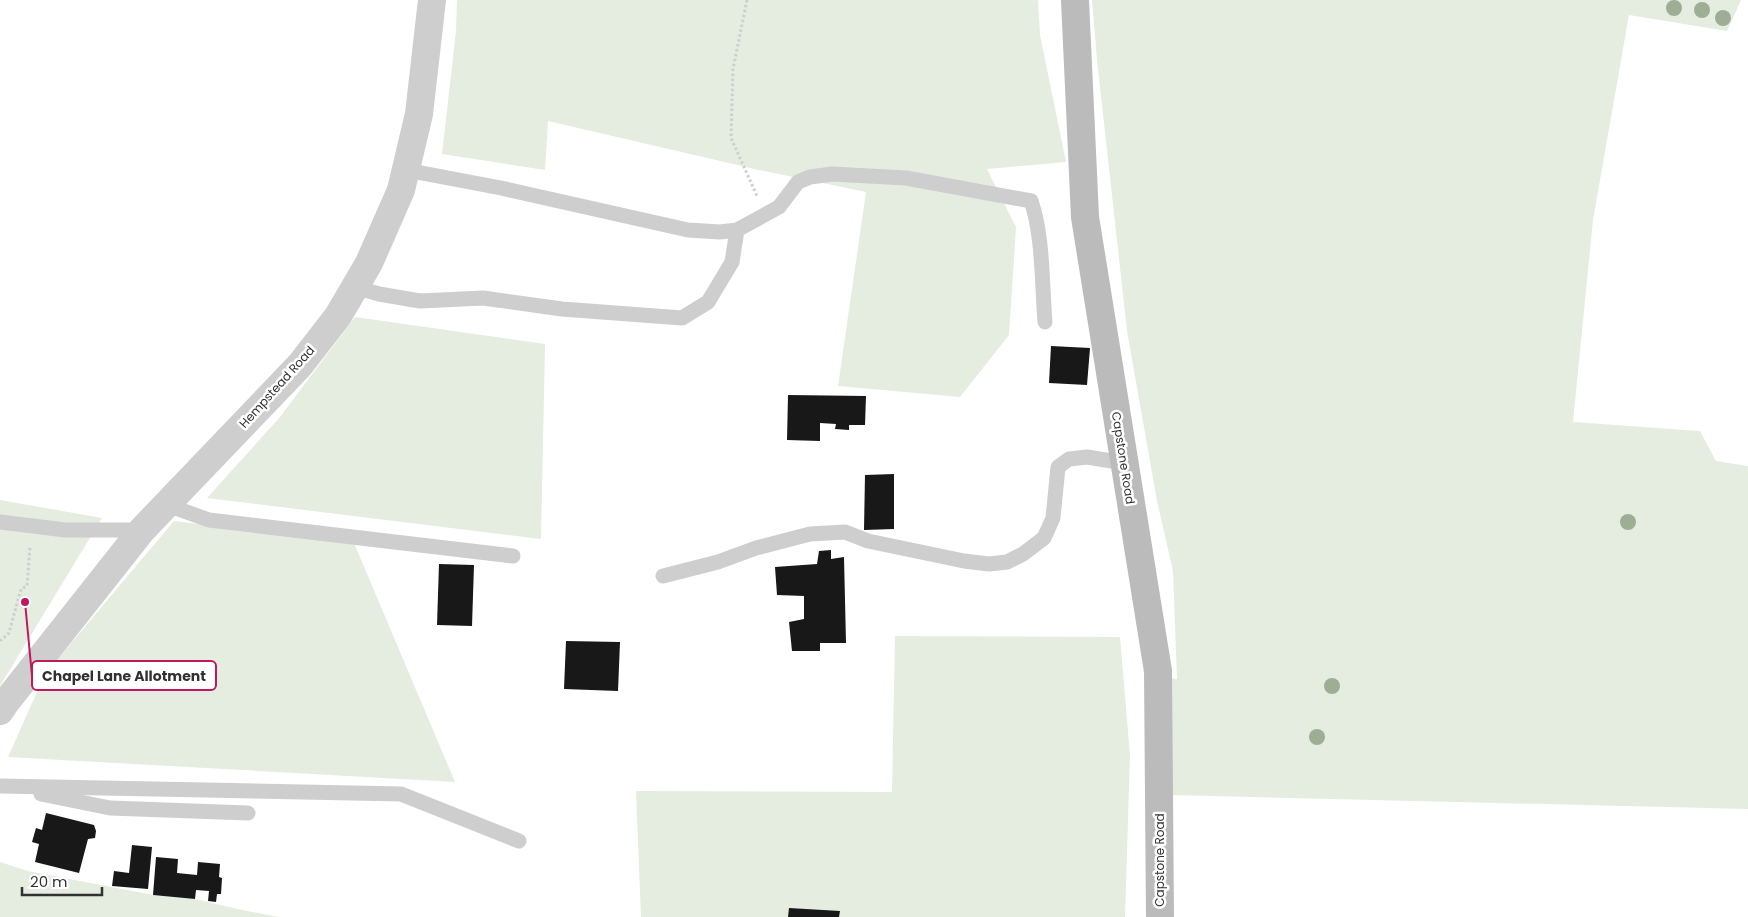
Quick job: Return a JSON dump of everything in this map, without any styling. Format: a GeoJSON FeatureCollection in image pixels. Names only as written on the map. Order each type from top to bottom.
{"type":"FeatureCollection","features":[{"type":"Feature","properties":{"kind":"street","name":"Hempstead Road"},"geometry":{"type":"LineString","coordinates":[[0,711],[142,530],[300,365],[338,316],[369,263],[401,190],[419,114],[432,0]]}},
{"type":"Feature","properties":{"kind":"street","name":"Capstone Road"},"geometry":{"type":"LineString","coordinates":[[1075,0],[1085,218],[1158,671],[1160,917]]}},
{"type":"Feature","properties":{"kind":"lane"},"geometry":{"type":"LineString","coordinates":[[406,170],[501,188],[688,230],[720,232],[737,230],[779,207],[798,182],[810,177],[832,174],[906,178],[1031,201],[1038,230],[1045,322]]}},
{"type":"Feature","properties":{"kind":"lane"},"geometry":{"type":"LineString","coordinates":[[355,287],[379,294],[420,301],[483,298],[562,308],[682,318],[708,302],[713,294],[732,262],[737,230]]}},
{"type":"Feature","properties":{"kind":"lane"},"geometry":{"type":"LineString","coordinates":[[663,576],[718,562],[756,548],[810,534],[846,532],[868,541],[964,561],[989,564],[1007,562],[1044,538],[1053,518],[1058,467],[1069,459],[1087,457],[1124,463]]}},
{"type":"Feature","properties":{"kind":"lane"},"geometry":{"type":"LineString","coordinates":[[167,504],[209,520],[513,556]]}},
{"type":"Feature","properties":{"kind":"lane"},"geometry":{"type":"LineString","coordinates":[[0,522],[65,530],[142,530]]}},
{"type":"Feature","properties":{"kind":"lane"},"geometry":{"type":"LineString","coordinates":[[0,786],[110,808],[248,813]]}},
{"type":"Feature","properties":{"kind":"lane"},"geometry":{"type":"LineString","coordinates":[[0,786],[401,794],[519,841]]}},
{"type":"Feature","properties":{"kind":"path"},"geometry":{"type":"LineString","coordinates":[[747,0],[733,69],[731,138],[765,215]]}},
{"type":"Feature","properties":{"kind":"path"},"geometry":{"type":"LineString","coordinates":[[0,641],[9,633],[21,589],[27,586],[31,526]]}},
{"type":"Feature","properties":{"kind":"shaded area"},"geometry":{"type":"Polygon","coordinates":[[[457,0],[1038,0],[1040,35],[1066,162],[987,169],[1016,227],[1009,335],[960,397],[838,386],[866,192],[759,170],[548,121],[545,170],[442,154],[456,31],[457,0]]]}},
{"type":"Feature","properties":{"kind":"shaded area"},"geometry":{"type":"Polygon","coordinates":[[[1092,0],[1741,0],[1727,31],[1629,15],[1593,220],[1573,422],[1700,431],[1716,461],[1748,466],[1748,809],[1168,795],[1167,678],[1177,679],[1173,571],[1157,501],[1127,331],[1092,0]]]}},
{"type":"Feature","properties":{"kind":"shaded area"},"geometry":{"type":"Polygon","coordinates":[[[355,317],[545,344],[541,539],[207,498],[280,417],[355,317]]]}},
{"type":"Feature","properties":{"kind":"shaded area"},"geometry":{"type":"Polygon","coordinates":[[[0,500],[102,518],[0,686],[0,500]]]}},
{"type":"Feature","properties":{"kind":"shaded area"},"geometry":{"type":"Polygon","coordinates":[[[174,521],[354,543],[455,782],[8,757],[45,674],[174,521]]]}},
{"type":"Feature","properties":{"kind":"shaded area"},"geometry":{"type":"Polygon","coordinates":[[[895,636],[1120,637],[1130,755],[1125,917],[641,917],[636,791],[892,792],[895,636]]]}},
{"type":"Feature","properties":{"kind":"shaded area"},"geometry":{"type":"Polygon","coordinates":[[[0,862],[28,871],[153,895],[195,899],[279,917],[0,917],[0,862]]]}},
{"type":"Feature","properties":{"kind":"building"},"geometry":{"type":"Polygon","coordinates":[[[1051,346],[1090,348],[1087,385],[1049,383],[1051,346]]]}},
{"type":"Feature","properties":{"kind":"building"},"geometry":{"type":"Polygon","coordinates":[[[788,395],[866,396],[865,425],[849,425],[849,430],[835,429],[836,424],[820,423],[820,441],[787,440],[788,395]]]}},
{"type":"Feature","properties":{"kind":"building"},"geometry":{"type":"Polygon","coordinates":[[[894,474],[894,529],[864,530],[865,475],[894,474]]]}},
{"type":"Feature","properties":{"kind":"building"},"geometry":{"type":"Polygon","coordinates":[[[831,550],[831,559],[844,557],[846,643],[820,643],[820,651],[792,651],[789,622],[804,619],[804,596],[777,595],[775,567],[817,564],[819,551],[831,550]]]}},
{"type":"Feature","properties":{"kind":"building"},"geometry":{"type":"Polygon","coordinates":[[[439,564],[474,565],[472,626],[437,625],[439,564]]]}},
{"type":"Feature","properties":{"kind":"building"},"geometry":{"type":"Polygon","coordinates":[[[566,641],[620,642],[618,691],[564,689],[566,641]]]}},
{"type":"Feature","properties":{"kind":"building"},"geometry":{"type":"Polygon","coordinates":[[[46,813],[94,825],[96,831],[95,838],[88,839],[79,873],[35,862],[39,844],[32,842],[36,828],[42,830],[46,813]]]}},
{"type":"Feature","properties":{"kind":"building"},"geometry":{"type":"Polygon","coordinates":[[[132,845],[152,847],[148,889],[112,886],[114,871],[129,873],[132,845]]]}},
{"type":"Feature","properties":{"kind":"building"},"geometry":{"type":"Polygon","coordinates":[[[156,857],[178,859],[177,873],[197,875],[198,862],[220,864],[219,877],[222,878],[221,894],[217,894],[216,902],[208,901],[209,891],[196,890],[195,899],[153,895],[156,857]]]}},
{"type":"Feature","properties":{"kind":"building"},"geometry":{"type":"Polygon","coordinates":[[[789,908],[840,911],[839,917],[788,917],[789,908]]]}},
{"type":"Feature","properties":{"kind":"place","name":"Chapel Lane Allotment"},"geometry":{"type":"Point","coordinates":[25,602]}}]}
